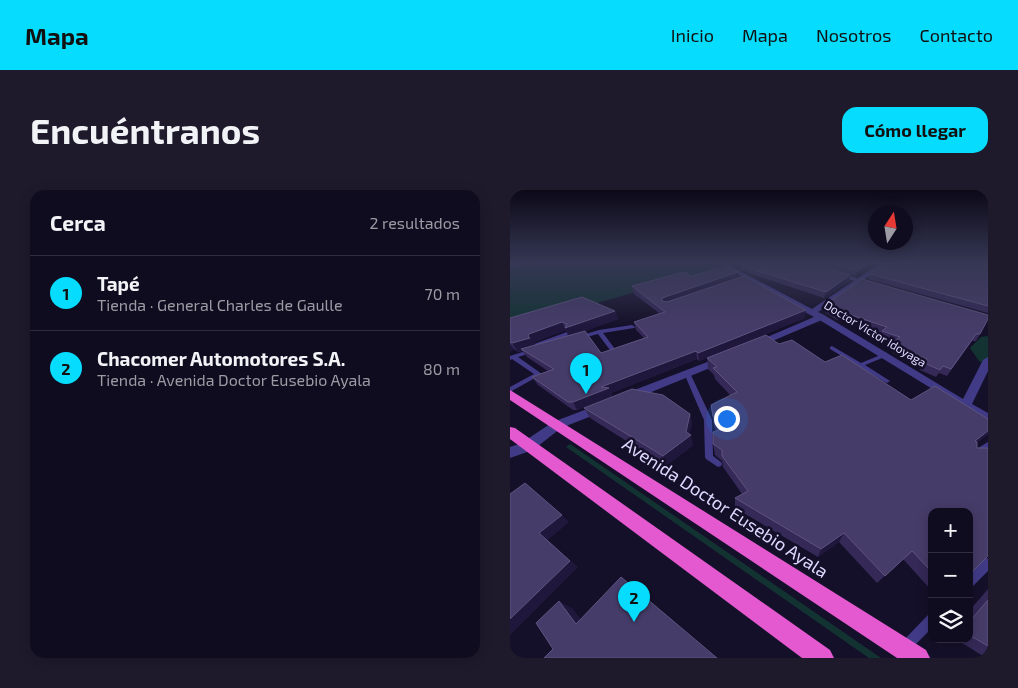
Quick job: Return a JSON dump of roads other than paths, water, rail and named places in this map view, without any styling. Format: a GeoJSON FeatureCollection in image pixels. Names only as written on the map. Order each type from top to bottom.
{"type":"FeatureCollection","features":[{"type":"Feature","properties":{"kind":"highway","name":"Avenida Doctor Eusebio Ayala"},"geometry":{"type":"LineString","coordinates":[[510,394],[911,653]]}},
{"type":"Feature","properties":{"kind":"highway"},"geometry":{"type":"LineString","coordinates":[[510,432],[822,658]]}},
{"type":"Feature","properties":{"kind":"street","name":"Doctor Victor Idoyaga"},"geometry":{"type":"LineString","coordinates":[[761,284],[885,355],[988,419]]}},
{"type":"Feature","properties":{"kind":"street"},"geometry":{"type":"LineString","coordinates":[[749,348],[817,315],[853,284]]}},
{"type":"Feature","properties":{"kind":"street"},"geometry":{"type":"LineString","coordinates":[[510,453],[528,446],[557,425],[731,355]]}},
{"type":"Feature","properties":{"kind":"street"},"geometry":{"type":"LineString","coordinates":[[966,405],[988,360]]}},
{"type":"Feature","properties":{"kind":"lane"},"geometry":{"type":"LineString","coordinates":[[511,356],[599,332],[632,327]]}},
{"type":"Feature","properties":{"kind":"lane"},"geometry":{"type":"LineString","coordinates":[[599,332],[612,349]]}},
{"type":"Feature","properties":{"kind":"lane"},"geometry":{"type":"LineString","coordinates":[[511,356],[567,334]]}},
{"type":"Feature","properties":{"kind":"lane"},"geometry":{"type":"LineString","coordinates":[[832,348],[887,381]]}},
{"type":"Feature","properties":{"kind":"lane"},"geometry":{"type":"LineString","coordinates":[[860,365],[885,355]]}},
{"type":"Feature","properties":{"kind":"lane"},"geometry":{"type":"LineString","coordinates":[[510,390],[539,374],[511,356]]}},
{"type":"Feature","properties":{"kind":"lane"},"geometry":{"type":"LineString","coordinates":[[688,373],[708,420],[709,457],[718,464]]}},
{"type":"Feature","properties":{"kind":"lane"},"geometry":{"type":"LineString","coordinates":[[972,456],[988,445]]}},
{"type":"Feature","properties":{"kind":"lane"},"geometry":{"type":"LineString","coordinates":[[973,578],[988,563]]}},
{"type":"Feature","properties":{"kind":"lane"},"geometry":{"type":"LineString","coordinates":[[911,653],[928,625]]}},
{"type":"Feature","properties":{"kind":"place","name":"Tapé"},"geometry":{"type":"Point","coordinates":[586,394]}},
{"type":"Feature","properties":{"kind":"place","name":"Chacomer Automotores S.A."},"geometry":{"type":"Point","coordinates":[634,622]}}]}
